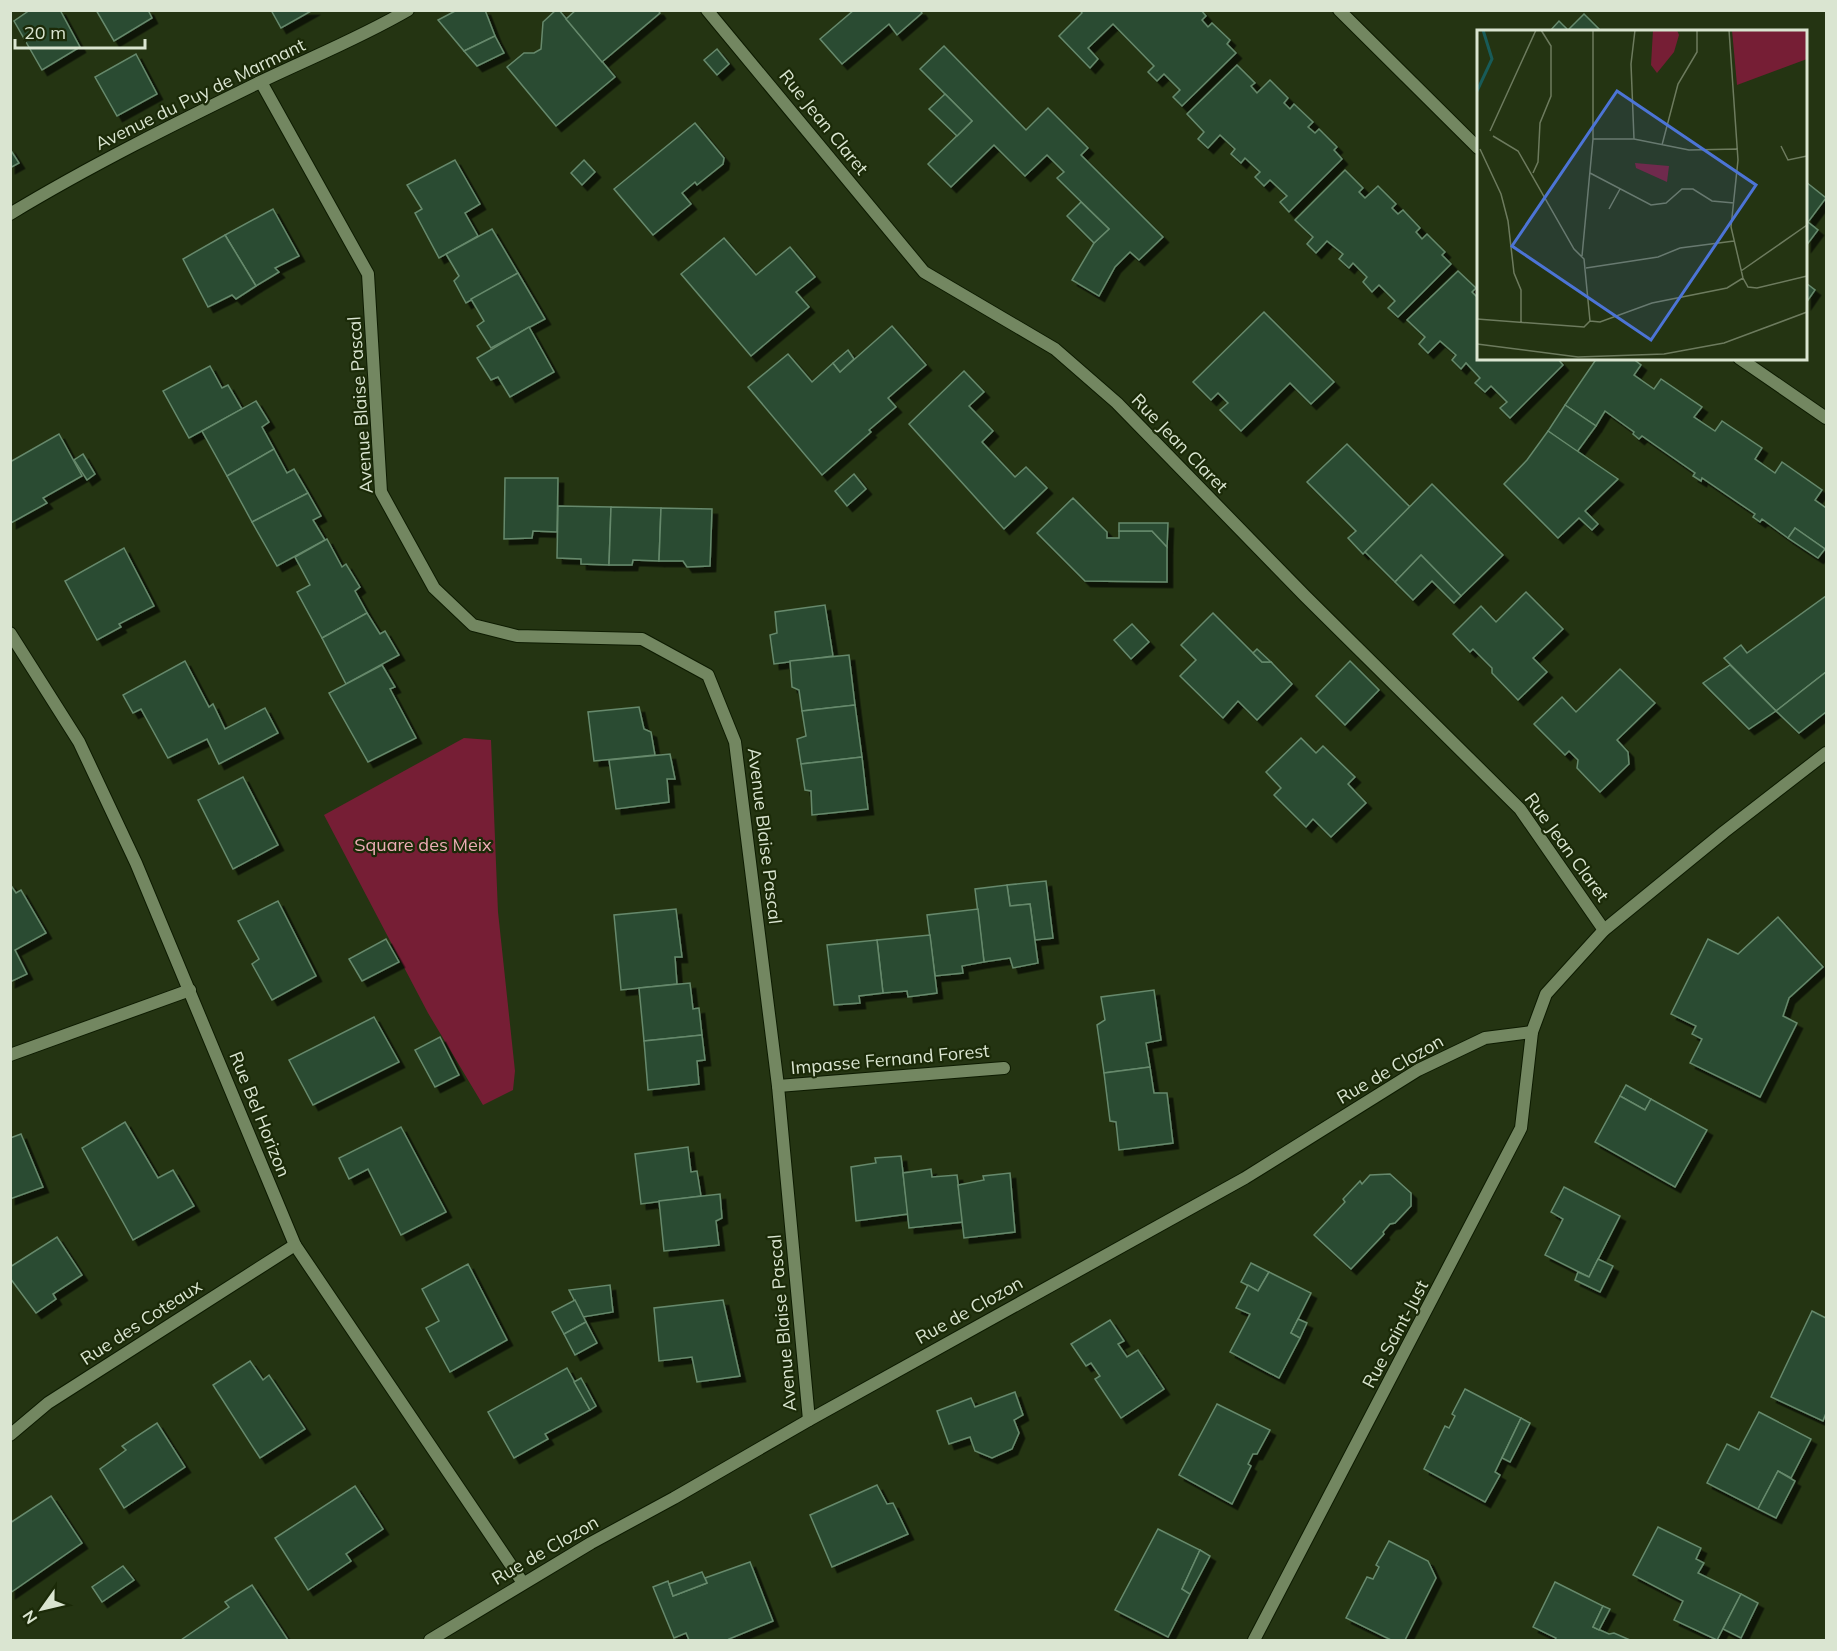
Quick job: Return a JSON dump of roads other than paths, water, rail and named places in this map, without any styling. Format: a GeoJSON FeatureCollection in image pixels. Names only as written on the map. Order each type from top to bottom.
{"type":"FeatureCollection","features":[{"type":"Feature","properties":{"kind":"street","name":"Avenue du Puy de Marmant"},"geometry":{"type":"LineString","coordinates":[[10,214],[62,183],[261,82],[370,33],[408,10]]}},
{"type":"Feature","properties":{"kind":"street","name":"Rue Jean Claret"},"geometry":{"type":"LineString","coordinates":[[707,10],[924,272],[1055,350],[1117,403],[1305,596],[1520,809],[1604,930]]}},
{"type":"Feature","properties":{"kind":"street"},"geometry":{"type":"LineString","coordinates":[[1339,10],[1477,146]]}},
{"type":"Feature","properties":{"kind":"street","name":"Avenue Blaise Pascal"},"geometry":{"type":"LineString","coordinates":[[261,82],[368,274],[381,492],[434,588],[473,625],[518,636],[642,639],[708,675],[735,742],[778,1086],[809,1420]]}},
{"type":"Feature","properties":{"kind":"street"},"geometry":{"type":"LineString","coordinates":[[1742,360],[1827,418]]}},
{"type":"Feature","properties":{"kind":"street","name":"Rue Bel Horizon"},"geometry":{"type":"LineString","coordinates":[[10,633],[79,742],[136,863],[295,1245],[523,1583]]}},
{"type":"Feature","properties":{"kind":"street","name":"Rue Saint-Just"},"geometry":{"type":"LineString","coordinates":[[1254,1641],[1521,1128],[1532,1032],[1546,994],[1604,930],[1724,832],[1827,753]]}},
{"type":"Feature","properties":{"kind":"street"},"geometry":{"type":"LineString","coordinates":[[10,1055],[190,990]]}},
{"type":"Feature","properties":{"kind":"street","name":"Rue de Clozon"},"geometry":{"type":"LineString","coordinates":[[430,1641],[591,1543],[1245,1178],[1418,1070],[1485,1038],[1532,1032]]}},
{"type":"Feature","properties":{"kind":"street","name":"Impasse Fernand Forest"},"geometry":{"type":"LineString","coordinates":[[778,1086],[1004,1068]]}},
{"type":"Feature","properties":{"kind":"street","name":"Rue des Coteaux"},"geometry":{"type":"LineString","coordinates":[[10,1435],[48,1403],[295,1245]]}},
{"type":"Feature","properties":{"kind":"park label","name":"Square des Meix"},"geometry":{"type":"Point","coordinates":[423,844]}}]}
